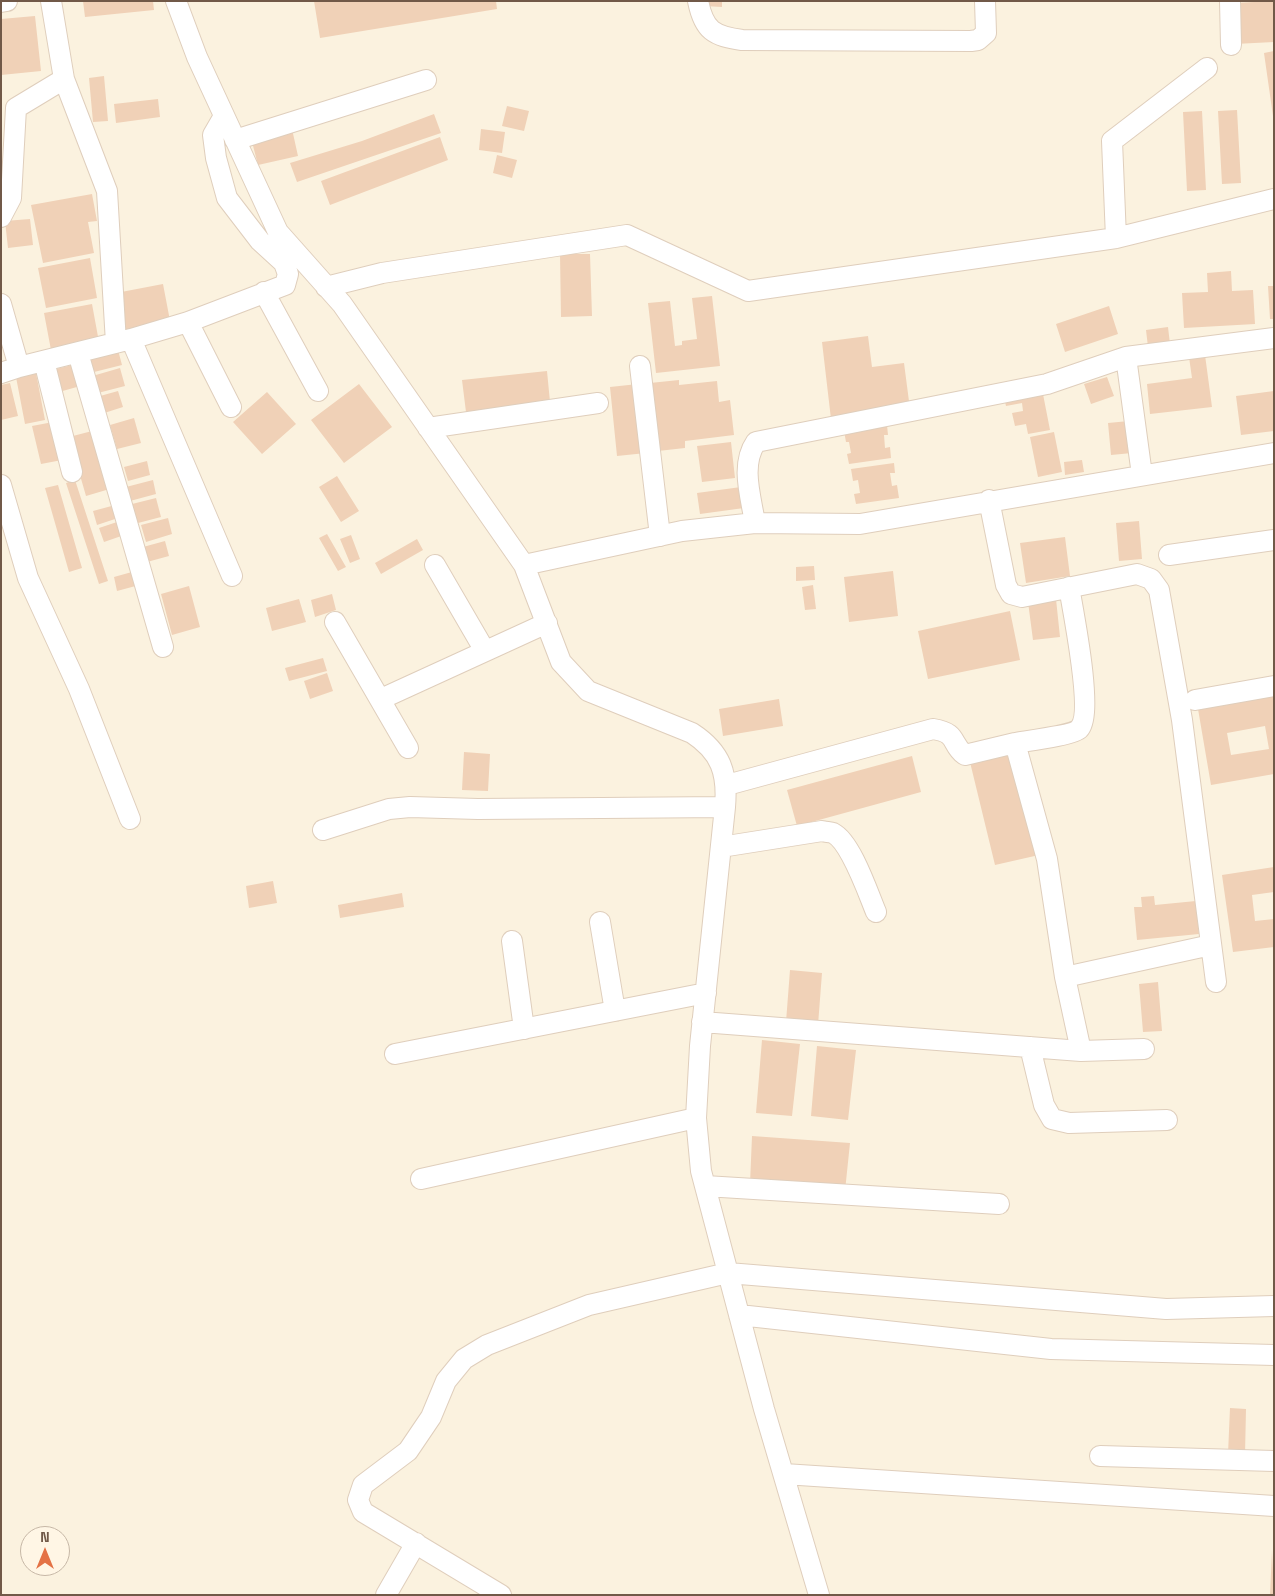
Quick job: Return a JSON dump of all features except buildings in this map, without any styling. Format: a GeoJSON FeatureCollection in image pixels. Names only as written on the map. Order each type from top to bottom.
{"type":"FeatureCollection","features":[{"type":"Feature","properties":{"kind":"street"},"geometry":{"type":"LineString","coordinates":[[1,2],[7,1]]}},
{"type":"Feature","properties":{"kind":"street"},"geometry":{"type":"LineString","coordinates":[[51,1],[64,80],[107,191],[124,341],[232,576]]}},
{"type":"Feature","properties":{"kind":"street"},"geometry":{"type":"LineString","coordinates":[[176,1],[197,57],[278,232],[342,304],[524,565],[561,662],[588,691],[692,733],[704,741],[715,754],[724,772],[727,785],[702,1022],[696,1118],[701,1171],[739,1315],[818,1595]]}},
{"type":"Feature","properties":{"kind":"street"},"geometry":{"type":"LineString","coordinates":[[698,1],[704,22],[713,34],[724,38],[742,40],[951,41],[971,41],[982,38],[987,26],[985,1]]}},
{"type":"Feature","properties":{"kind":"street"},"geometry":{"type":"LineString","coordinates":[[1230,1],[1231,45]]}},
{"type":"Feature","properties":{"kind":"street"},"geometry":{"type":"LineString","coordinates":[[1116,238],[1112,142],[1207,68]]}},
{"type":"Feature","properties":{"kind":"street"},"geometry":{"type":"LineString","coordinates":[[1,217],[10,198],[16,108],[64,80]]}},
{"type":"Feature","properties":{"kind":"street"},"geometry":{"type":"LineString","coordinates":[[235,140],[426,80]]}},
{"type":"Feature","properties":{"kind":"street"},"geometry":{"type":"LineString","coordinates":[[1,304],[10,370],[124,341],[188,322],[285,284],[288,274],[284,263],[260,241],[227,198],[216,158],[213,135],[224,116]]}},
{"type":"Feature","properties":{"kind":"street"},"geometry":{"type":"LineString","coordinates":[[326,287],[382,273],[627,235],[748,291],[1116,238],[1274,199]]}},
{"type":"Feature","properties":{"kind":"street"},"geometry":{"type":"LineString","coordinates":[[264,292],[318,391]]}},
{"type":"Feature","properties":{"kind":"street"},"geometry":{"type":"LineString","coordinates":[[188,322],[231,407]]}},
{"type":"Feature","properties":{"kind":"street"},"geometry":{"type":"LineString","coordinates":[[755,523],[747,466],[749,452],[756,442],[1047,384],[1126,357],[1274,338]]}},
{"type":"Feature","properties":{"kind":"street"},"geometry":{"type":"LineString","coordinates":[[78,353],[163,647]]}},
{"type":"Feature","properties":{"kind":"street"},"geometry":{"type":"LineString","coordinates":[[1126,357],[1142,475]]}},
{"type":"Feature","properties":{"kind":"street"},"geometry":{"type":"LineString","coordinates":[[44,361],[72,472]]}},
{"type":"Feature","properties":{"kind":"street"},"geometry":{"type":"LineString","coordinates":[[640,366],[660,536]]}},
{"type":"Feature","properties":{"kind":"street"},"geometry":{"type":"LineString","coordinates":[[428,428],[598,403]]}},
{"type":"Feature","properties":{"kind":"street"},"geometry":{"type":"LineString","coordinates":[[524,565],[660,536],[755,523],[860,524],[989,500],[1274,453]]}},
{"type":"Feature","properties":{"kind":"street"},"geometry":{"type":"LineString","coordinates":[[1,485],[28,578],[79,689],[130,820]]}},
{"type":"Feature","properties":{"kind":"street"},"geometry":{"type":"LineString","coordinates":[[989,500],[1006,585],[1011,594],[1022,597],[1137,574],[1151,578],[1159,590],[1182,720],[1216,982]]}},
{"type":"Feature","properties":{"kind":"street"},"geometry":{"type":"LineString","coordinates":[[1169,555],[1274,540]]}},
{"type":"Feature","properties":{"kind":"street"},"geometry":{"type":"LineString","coordinates":[[435,565],[485,651]]}},
{"type":"Feature","properties":{"kind":"street"},"geometry":{"type":"LineString","coordinates":[[727,785],[933,729],[945,730],[955,739],[960,751],[965,754],[1076,732],[1083,723],[1085,695],[1069,588]]}},
{"type":"Feature","properties":{"kind":"street"},"geometry":{"type":"LineString","coordinates":[[335,622],[408,748]]}},
{"type":"Feature","properties":{"kind":"street"},"geometry":{"type":"LineString","coordinates":[[381,699],[547,623]]}},
{"type":"Feature","properties":{"kind":"street"},"geometry":{"type":"LineString","coordinates":[[1195,700],[1274,686]]}},
{"type":"Feature","properties":{"kind":"street"},"geometry":{"type":"LineString","coordinates":[[1015,743],[1047,859],[1065,977],[1081,1051]]}},
{"type":"Feature","properties":{"kind":"street"},"geometry":{"type":"LineString","coordinates":[[323,830],[389,809],[410,806],[478,809],[725,806]]}},
{"type":"Feature","properties":{"kind":"street"},"geometry":{"type":"LineString","coordinates":[[721,847],[822,831],[833,833],[842,840],[849,851],[876,912]]}},
{"type":"Feature","properties":{"kind":"street"},"geometry":{"type":"LineString","coordinates":[[600,922],[615,1011]]}},
{"type":"Feature","properties":{"kind":"street"},"geometry":{"type":"LineString","coordinates":[[512,941],[524,1029]]}},
{"type":"Feature","properties":{"kind":"street"},"geometry":{"type":"LineString","coordinates":[[1065,977],[1211,944]]}},
{"type":"Feature","properties":{"kind":"street"},"geometry":{"type":"LineString","coordinates":[[395,1054],[706,993]]}},
{"type":"Feature","properties":{"kind":"street"},"geometry":{"type":"LineString","coordinates":[[702,1022],[1081,1051],[1144,1049]]}},
{"type":"Feature","properties":{"kind":"street"},"geometry":{"type":"LineString","coordinates":[[1030,1047],[1044,1105],[1052,1119],[1070,1123],[1167,1120]]}},
{"type":"Feature","properties":{"kind":"street"},"geometry":{"type":"LineString","coordinates":[[421,1179],[696,1118]]}},
{"type":"Feature","properties":{"kind":"street"},"geometry":{"type":"LineString","coordinates":[[705,1186],[999,1204]]}},
{"type":"Feature","properties":{"kind":"street"},"geometry":{"type":"LineString","coordinates":[[501,1595],[364,1512],[358,1500],[363,1484],[408,1451],[431,1417],[446,1381],[464,1359],[487,1345],[589,1305],[728,1273],[1166,1309],[1274,1306]]}},
{"type":"Feature","properties":{"kind":"street"},"geometry":{"type":"LineString","coordinates":[[739,1315],[1051,1349],[1274,1355]]}},
{"type":"Feature","properties":{"kind":"street"},"geometry":{"type":"LineString","coordinates":[[1100,1456],[1274,1461]]}},
{"type":"Feature","properties":{"kind":"street"},"geometry":{"type":"LineString","coordinates":[[784,1474],[1274,1506]]}},
{"type":"Feature","properties":{"kind":"street"},"geometry":{"type":"LineString","coordinates":[[386,1595],[416,1543]]}}]}
